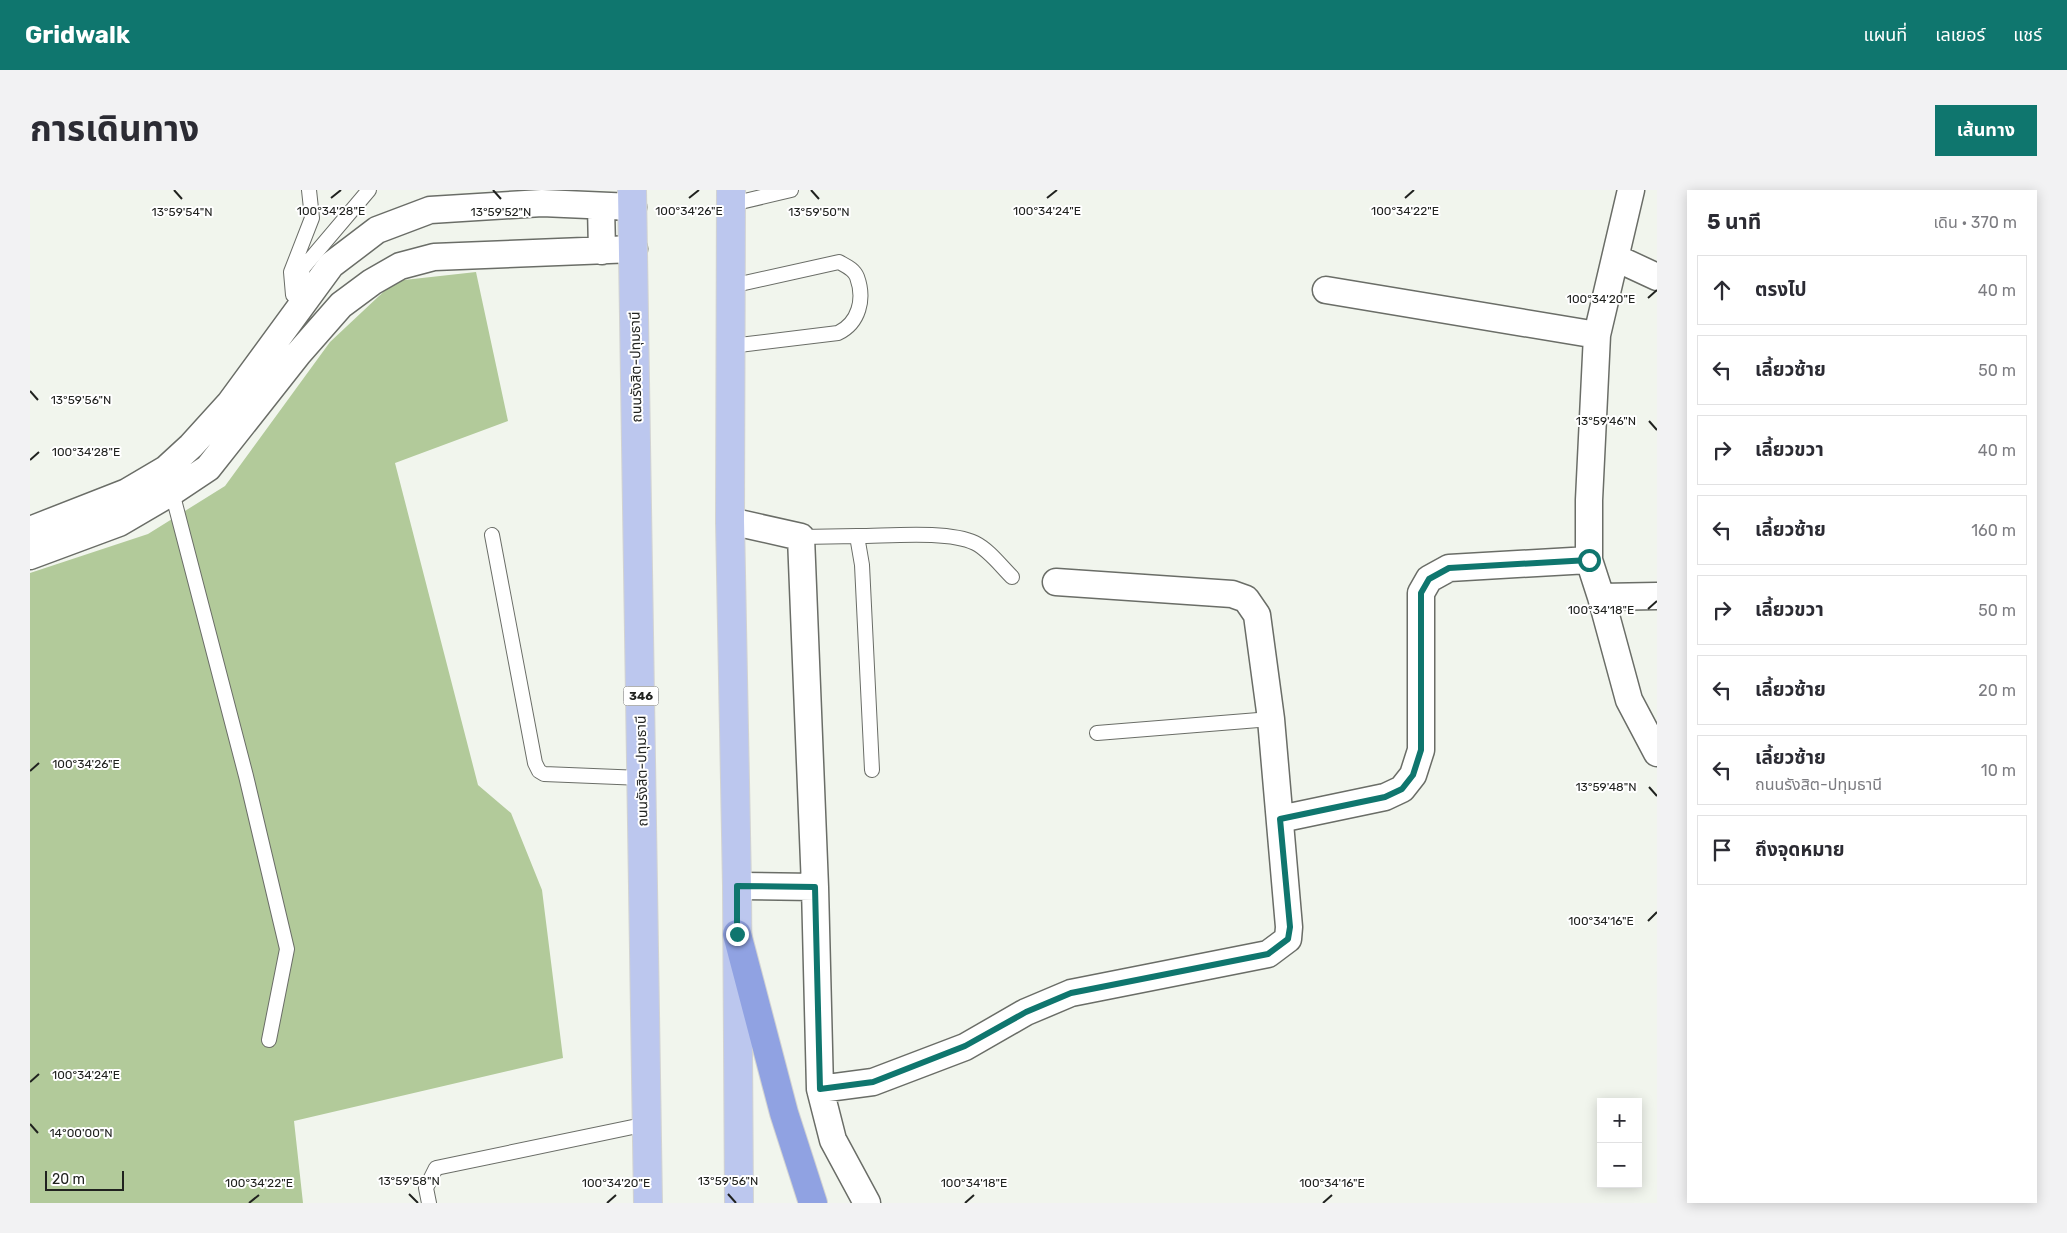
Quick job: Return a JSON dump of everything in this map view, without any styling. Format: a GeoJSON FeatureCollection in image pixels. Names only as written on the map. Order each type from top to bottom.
{"type":"FeatureCollection","features":[{"type":"Feature","properties":{"kind":"highway"},"geometry":{"type":"LineString","coordinates":[[737,934],[784,1113],[813,1203]]}},
{"type":"Feature","properties":{"kind":"main road"},"geometry":{"type":"LineString","coordinates":[[732,197],[730,520],[737,886],[740,1203]]}},
{"type":"Feature","properties":{"kind":"main road","name":"ถนนรังสิต-ปทุมธานี"},"geometry":{"type":"LineString","coordinates":[[632,198],[648,1203]]}},
{"type":"Feature","properties":{"kind":"street"},"geometry":{"type":"LineString","coordinates":[[1631,190],[1597,336],[1589,500],[1589,560],[1629,700],[1657,753]]}},
{"type":"Feature","properties":{"kind":"street"},"geometry":{"type":"LineString","coordinates":[[30,530],[128,492],[166,469],[191,446],[230,403],[294,313],[331,265],[377,230],[430,210],[542,203],[601,206],[632,198]]}},
{"type":"Feature","properties":{"kind":"street"},"geometry":{"type":"LineString","coordinates":[[601,206],[602,251]]}},
{"type":"Feature","properties":{"kind":"street"},"geometry":{"type":"LineString","coordinates":[[30,556],[120,523],[208,468],[341,305],[372,282],[400,266],[434,257],[634,249]]}},
{"type":"Feature","properties":{"kind":"street"},"geometry":{"type":"LineString","coordinates":[[1616,258],[1657,277]]}},
{"type":"Feature","properties":{"kind":"street"},"geometry":{"type":"LineString","coordinates":[[1326,290],[1597,336]]}},
{"type":"Feature","properties":{"kind":"street"},"geometry":{"type":"LineString","coordinates":[[294,313],[317,333]]}},
{"type":"Feature","properties":{"kind":"street"},"geometry":{"type":"LineString","coordinates":[[730,520],[801,537],[815,887],[820,1089],[833,1140],[867,1203]]}},
{"type":"Feature","properties":{"kind":"street"},"geometry":{"type":"LineString","coordinates":[[1280,819],[1385,797],[1402,789],[1413,775],[1421,750],[1421,593],[1429,579],[1449,568],[1589,560]]}},
{"type":"Feature","properties":{"kind":"street"},"geometry":{"type":"LineString","coordinates":[[820,1089],[873,1082],[965,1046],[1026,1012],[1071,993],[1268,954],[1288,939],[1290,927],[1271,719],[1257,615],[1246,599],[1232,594],[1056,582]]}},
{"type":"Feature","properties":{"kind":"street"},"geometry":{"type":"LineString","coordinates":[[1601,597],[1657,596]]}},
{"type":"Feature","properties":{"kind":"street"},"geometry":{"type":"LineString","coordinates":[[737,886],[815,887]]}},
{"type":"Feature","properties":{"kind":"lane"},"geometry":{"type":"LineString","coordinates":[[294,313],[291,272],[312,218],[309,190]]}},
{"type":"Feature","properties":{"kind":"lane"},"geometry":{"type":"LineString","coordinates":[[294,313],[303,268],[369,190]]}},
{"type":"Feature","properties":{"kind":"lane"},"geometry":{"type":"LineString","coordinates":[[732,197],[791,190]]}},
{"type":"Feature","properties":{"kind":"lane"},"geometry":{"type":"LineString","coordinates":[[731,286],[839,262],[850,268],[857,277],[860,304],[855,321],[838,333],[731,346]]}},
{"type":"Feature","properties":{"kind":"lane"},"geometry":{"type":"LineString","coordinates":[[172,492],[246,776],[287,948],[269,1040]]}},
{"type":"Feature","properties":{"kind":"lane"},"geometry":{"type":"LineString","coordinates":[[492,535],[535,763],[539,771],[544,774],[642,778]]}},
{"type":"Feature","properties":{"kind":"lane"},"geometry":{"type":"LineString","coordinates":[[857,536],[862,565],[872,770]]}},
{"type":"Feature","properties":{"kind":"lane"},"geometry":{"type":"LineString","coordinates":[[801,537],[957,537],[975,544],[987,552],[1012,576]]}},
{"type":"Feature","properties":{"kind":"lane"},"geometry":{"type":"LineString","coordinates":[[1097,734],[1271,719]]}},
{"type":"Feature","properties":{"kind":"lane"},"geometry":{"type":"LineString","coordinates":[[428,1203],[426,1188],[436,1168],[647,1124]]}},
{"type":"Feature","properties":{"kind":"green space"},"geometry":{"type":"Polygon","coordinates":[[[476,272],[508,421],[395,463],[478,785],[511,813],[542,890],[563,1058],[294,1121],[303,1203],[30,1203],[30,573],[148,534],[225,486],[330,342],[395,281],[476,272]]]}},
{"type":"Feature","properties":{"kind":"route"},"geometry":{"type":"LineString","coordinates":[[737,934],[737,886],[815,887],[820,1089],[873,1082],[965,1046],[1026,1012],[1071,993],[1250,956],[1268,954],[1284,944],[1288,939],[1290,927],[1280,819],[1385,797],[1402,789],[1413,775],[1421,750],[1421,593],[1429,579],[1449,568],[1589,560]]}}]}
